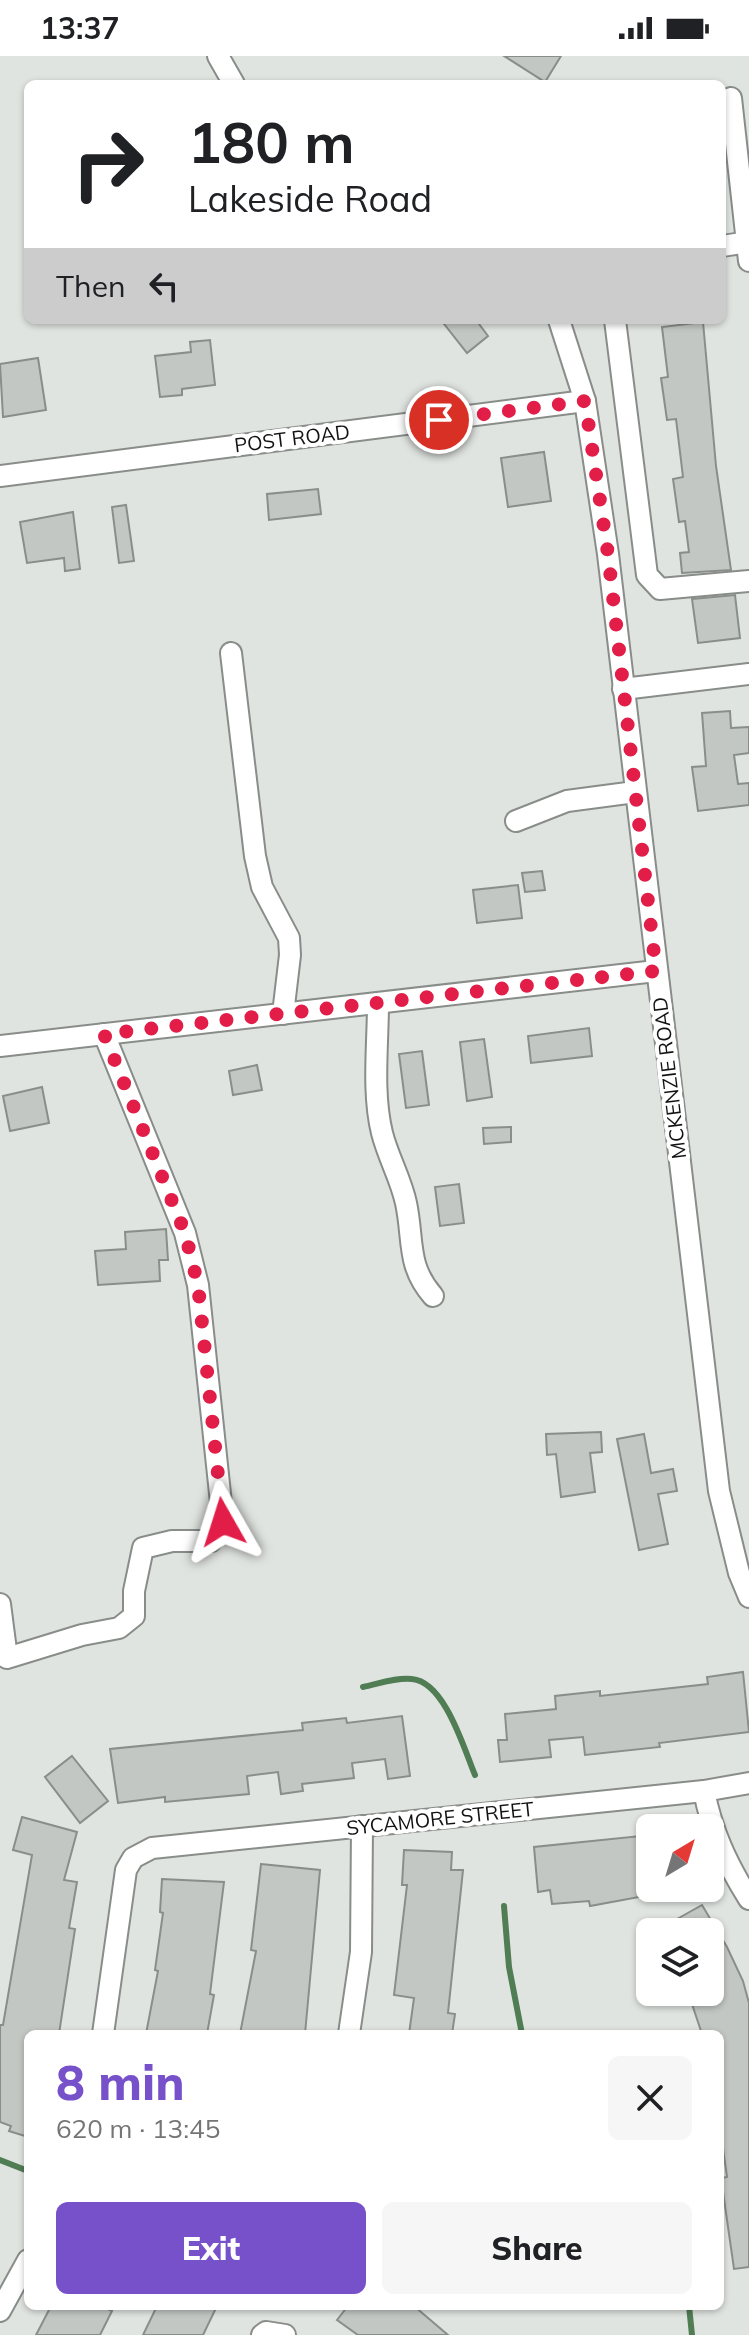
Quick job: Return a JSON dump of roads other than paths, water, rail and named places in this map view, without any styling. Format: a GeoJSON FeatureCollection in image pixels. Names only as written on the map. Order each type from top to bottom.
{"type":"FeatureCollection","features":[{"type":"Feature","properties":{"kind":"street"},"geometry":{"type":"LineString","coordinates":[[218,56],[232,80]]}},
{"type":"Feature","properties":{"kind":"street"},"geometry":{"type":"LineString","coordinates":[[726,246],[748,248],[734,98]]}},
{"type":"Feature","properties":{"kind":"street","name":"MCKENZIE ROAD"},"geometry":{"type":"LineString","coordinates":[[560,324],[585,401],[608,554],[719,1491],[739,1573],[749,1597]]}},
{"type":"Feature","properties":{"kind":"street"},"geometry":{"type":"LineString","coordinates":[[616,324],[647,575],[660,589],[749,581]]}},
{"type":"Feature","properties":{"kind":"street","name":"POST ROAD"},"geometry":{"type":"LineString","coordinates":[[0,476],[585,401]]}},
{"type":"Feature","properties":{"kind":"street"},"geometry":{"type":"LineString","coordinates":[[231,653],[255,856],[262,887],[289,938],[283,1014]]}},
{"type":"Feature","properties":{"kind":"street"},"geometry":{"type":"LineString","coordinates":[[623,689],[749,674]]}},
{"type":"Feature","properties":{"kind":"street"},"geometry":{"type":"LineString","coordinates":[[516,821],[567,801],[635,792]]}},
{"type":"Feature","properties":{"kind":"street"},"geometry":{"type":"LineString","coordinates":[[0,1046],[656,971]]}},
{"type":"Feature","properties":{"kind":"street"},"geometry":{"type":"LineString","coordinates":[[378,1003],[382,1133],[406,1202],[413,1264],[420,1281],[433,1296]]}},
{"type":"Feature","properties":{"kind":"street"},"geometry":{"type":"LineString","coordinates":[[0,1604],[7,1658],[82,1635],[119,1628],[134,1616],[134,1591],[143,1548],[172,1541],[211,1541],[223,1522],[198,1285],[185,1233],[104,1034]]}},
{"type":"Feature","properties":{"kind":"street","name":"SYCAMORE STREET"},"geometry":{"type":"LineString","coordinates":[[104,2030],[126,1870],[133,1858],[152,1848],[704,1791],[749,1783]]}},
{"type":"Feature","properties":{"kind":"street"},"geometry":{"type":"LineString","coordinates":[[704,1791],[711,1828],[730,1869],[749,1899]]}},
{"type":"Feature","properties":{"kind":"street"},"geometry":{"type":"LineString","coordinates":[[350,2030],[361,1952],[362,1826]]}},
{"type":"Feature","properties":{"kind":"street"},"geometry":{"type":"LineString","coordinates":[[0,2311],[24,2267]]}},
{"type":"Feature","properties":{"kind":"waterway"},"geometry":{"type":"LineString","coordinates":[[363,1687],[400,1679],[424,1683],[444,1704],[452,1718],[475,1775]]}},
{"type":"Feature","properties":{"kind":"waterway"},"geometry":{"type":"LineString","coordinates":[[504,1906],[509,1967],[521,2030]]}},
{"type":"Feature","properties":{"kind":"waterway"},"geometry":{"type":"LineString","coordinates":[[0,2160],[24,2169]]}},
{"type":"Feature","properties":{"kind":"waterway"},"geometry":{"type":"LineString","coordinates":[[689,2310],[692,2335]]}}]}
